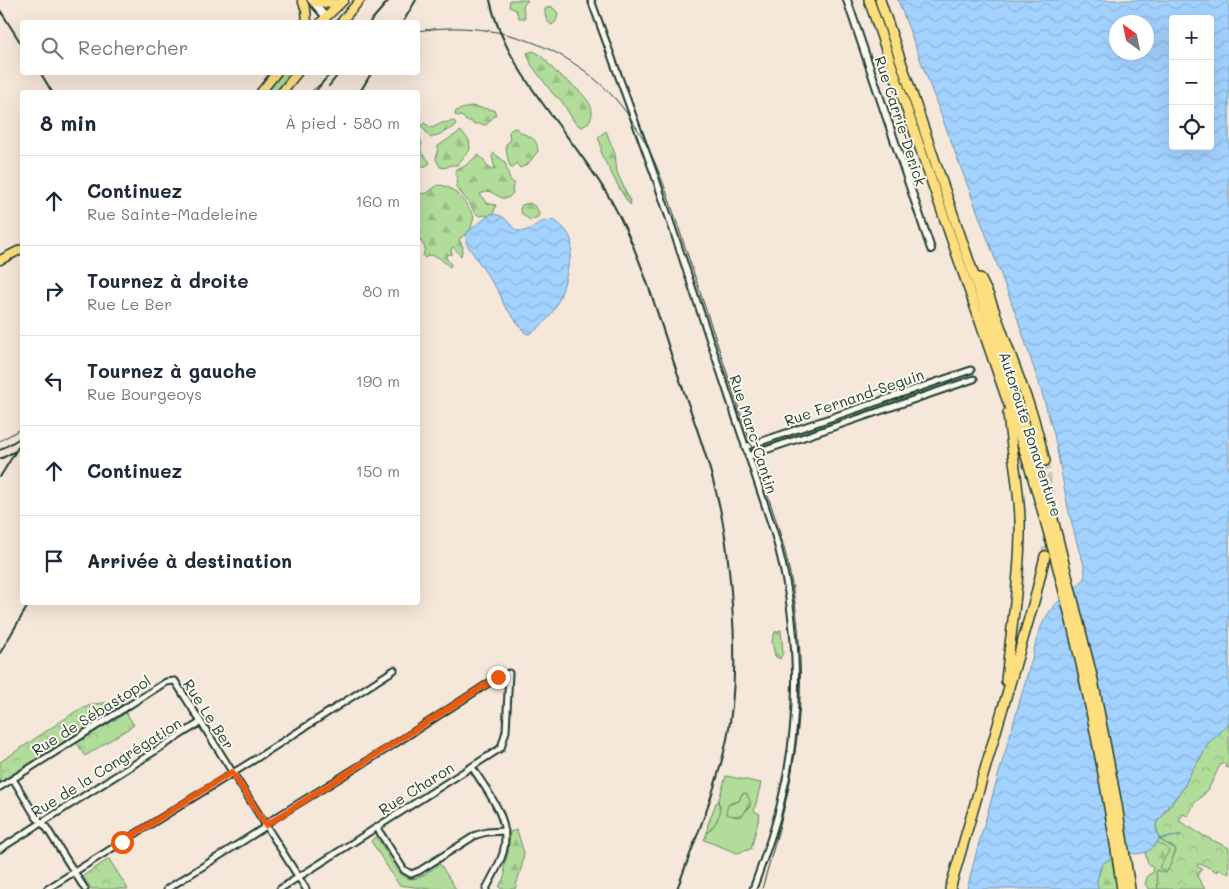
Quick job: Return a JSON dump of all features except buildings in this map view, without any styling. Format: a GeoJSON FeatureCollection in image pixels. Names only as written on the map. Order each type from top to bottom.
{"type":"FeatureCollection","features":[{"type":"Feature","properties":{"kind":"highway","name":"Autoroute Bonaventure"},"geometry":{"type":"LineString","coordinates":[[869,0],[1031,471],[1064,577]]}},
{"type":"Feature","properties":{"kind":"highway","name":"Autoroute Bonaventure"},"geometry":{"type":"LineString","coordinates":[[880,0],[1033,451],[1100,714],[1121,856],[1122,889]]}},
{"type":"Feature","properties":{"kind":"highway"},"geometry":{"type":"LineString","coordinates":[[966,249],[989,296],[1040,436],[1045,462]]}},
{"type":"Feature","properties":{"kind":"highway"},"geometry":{"type":"LineString","coordinates":[[1004,701],[1020,528],[1018,490],[1011,446],[1007,400]]}},
{"type":"Feature","properties":{"kind":"highway"},"geometry":{"type":"LineString","coordinates":[[950,889],[1045,556]]}},
{"type":"Feature","properties":{"kind":"highway","name":"Autoroute Bonaventure"},"geometry":{"type":"LineString","coordinates":[[1121,856],[1130,889]]}},
{"type":"Feature","properties":{"kind":"main road"},"geometry":{"type":"LineString","coordinates":[[302,0],[308,20]]}},
{"type":"Feature","properties":{"kind":"main road"},"geometry":{"type":"LineString","coordinates":[[338,20],[355,0]]}},
{"type":"Feature","properties":{"kind":"main road"},"geometry":{"type":"LineString","coordinates":[[343,20],[360,0]]}},
{"type":"Feature","properties":{"kind":"main road"},"geometry":{"type":"LineString","coordinates":[[312,1],[342,2]]}},
{"type":"Feature","properties":{"kind":"main road"},"geometry":{"type":"LineString","coordinates":[[326,20],[342,2]]}},
{"type":"Feature","properties":{"kind":"main road"},"geometry":{"type":"LineString","coordinates":[[263,90],[275,75]]}},
{"type":"Feature","properties":{"kind":"main road"},"geometry":{"type":"LineString","coordinates":[[284,90],[296,75]]}},
{"type":"Feature","properties":{"kind":"main road"},"geometry":{"type":"LineString","coordinates":[[0,260],[20,250]]}},
{"type":"Feature","properties":{"kind":"street","name":"Rue Marc-Cantin"},"geometry":{"type":"LineString","coordinates":[[591,0],[657,182],[774,532],[783,566],[792,623],[796,678],[794,727],[784,788],[771,839],[752,889]]}},
{"type":"Feature","properties":{"kind":"street","name":"Rue Carrie-Derick"},"geometry":{"type":"LineString","coordinates":[[847,0],[931,249]]}},
{"type":"Feature","properties":{"kind":"street"},"geometry":{"type":"LineString","coordinates":[[312,1],[324,20]]}},
{"type":"Feature","properties":{"kind":"street","name":"Rue Fernand-Seguin"},"geometry":{"type":"LineString","coordinates":[[745,447],[971,370]]}},
{"type":"Feature","properties":{"kind":"street","name":"Rue Fernand-Seguin"},"geometry":{"type":"LineString","coordinates":[[748,456],[974,379]]}},
{"type":"Feature","properties":{"kind":"street"},"geometry":{"type":"LineString","coordinates":[[47,889],[394,670]]}},
{"type":"Feature","properties":{"kind":"street","name":"Rue Charon"},"geometry":{"type":"LineString","coordinates":[[266,825],[498,677],[509,673],[506,731],[503,744],[496,752],[280,889]]}},
{"type":"Feature","properties":{"kind":"street","name":"Rue Le Ber"},"geometry":{"type":"LineString","coordinates":[[171,680],[177,684],[306,889]]}},
{"type":"Feature","properties":{"kind":"street","name":"Rue de Sébastopol"},"geometry":{"type":"LineString","coordinates":[[0,787],[171,680]]}},
{"type":"Feature","properties":{"kind":"street","name":"Rue de la Congrégation"},"geometry":{"type":"LineString","coordinates":[[0,849],[201,722]]}},
{"type":"Feature","properties":{"kind":"street"},"geometry":{"type":"LineString","coordinates":[[472,768],[500,812],[505,830],[506,840],[503,854],[486,889]]}},
{"type":"Feature","properties":{"kind":"street"},"geometry":{"type":"LineString","coordinates":[[12,779],[85,889]]}},
{"type":"Feature","properties":{"kind":"street"},"geometry":{"type":"LineString","coordinates":[[167,889],[266,825]]}},
{"type":"Feature","properties":{"kind":"street"},"geometry":{"type":"LineString","coordinates":[[377,828],[404,870],[411,874],[419,871],[476,835],[505,830]]}},
{"type":"Feature","properties":{"kind":"green space"},"geometry":{"type":"Polygon","coordinates":[[[510,0],[528,0],[523,6],[525,18],[519,18],[516,10],[509,7],[510,0]]]}},
{"type":"Feature","properties":{"kind":"green space"},"geometry":{"type":"Polygon","coordinates":[[[551,6],[558,13],[555,23],[552,25],[545,16],[545,9],[551,6]]]}},
{"type":"Feature","properties":{"kind":"green space"},"geometry":{"type":"Polygon","coordinates":[[[533,51],[542,57],[587,100],[591,106],[592,113],[586,125],[581,127],[575,123],[561,100],[554,95],[532,66],[527,53],[533,51]]]}},
{"type":"Feature","properties":{"kind":"green space"},"geometry":{"type":"Polygon","coordinates":[[[279,75],[292,75],[280,90],[267,90],[279,75]]]}},
{"type":"Feature","properties":{"kind":"green space"},"geometry":{"type":"Polygon","coordinates":[[[471,106],[494,110],[496,114],[486,125],[473,124],[471,121],[466,121],[463,117],[455,115],[456,111],[471,106]]]}},
{"type":"Feature","properties":{"kind":"green space"},"geometry":{"type":"Polygon","coordinates":[[[454,121],[456,123],[453,128],[431,138],[421,126],[424,123],[432,128],[442,123],[454,121]]]}},
{"type":"Feature","properties":{"kind":"green space"},"geometry":{"type":"Polygon","coordinates":[[[515,128],[533,139],[538,151],[527,165],[520,168],[516,163],[511,168],[506,150],[506,144],[510,141],[509,132],[515,128]]]}},
{"type":"Feature","properties":{"kind":"green space"},"geometry":{"type":"Polygon","coordinates":[[[461,131],[469,140],[470,150],[457,165],[445,168],[440,167],[436,159],[438,146],[461,131]]]}},
{"type":"Feature","properties":{"kind":"green space"},"geometry":{"type":"Polygon","coordinates":[[[606,131],[615,154],[617,172],[631,203],[630,205],[601,154],[601,145],[598,137],[606,131]]]}},
{"type":"Feature","properties":{"kind":"green space"},"geometry":{"type":"Polygon","coordinates":[[[420,139],[422,143],[421,151],[430,163],[426,166],[420,166],[420,139]]]}},
{"type":"Feature","properties":{"kind":"green space"},"geometry":{"type":"Polygon","coordinates":[[[494,153],[505,162],[510,180],[515,184],[512,188],[513,193],[508,198],[502,198],[489,191],[480,194],[486,203],[496,205],[493,215],[488,218],[485,215],[480,216],[474,212],[456,187],[457,177],[455,172],[456,169],[465,166],[478,155],[489,168],[495,169],[492,156],[494,153]]]}},
{"type":"Feature","properties":{"kind":"green space"},"geometry":{"type":"Polygon","coordinates":[[[438,185],[449,188],[464,201],[474,217],[470,231],[459,239],[463,247],[461,256],[453,247],[451,249],[452,254],[447,255],[446,258],[451,264],[450,267],[438,257],[429,255],[425,258],[423,256],[425,248],[420,239],[420,194],[427,193],[438,185]]]}},
{"type":"Feature","properties":{"kind":"green space"},"geometry":{"type":"Polygon","coordinates":[[[530,203],[536,207],[539,213],[538,217],[530,220],[522,214],[520,209],[522,205],[530,203]]]}},
{"type":"Feature","properties":{"kind":"green space"},"geometry":{"type":"Polygon","coordinates":[[[955,378],[956,382],[856,416],[855,412],[955,378]]]}},
{"type":"Feature","properties":{"kind":"green space"},"geometry":{"type":"Polygon","coordinates":[[[841,417],[842,421],[760,449],[759,445],[841,417]]]}},
{"type":"Feature","properties":{"kind":"green space"},"geometry":{"type":"Polygon","coordinates":[[[781,630],[783,653],[780,659],[775,656],[772,641],[775,632],[781,630]]]}},
{"type":"Feature","properties":{"kind":"green space"},"geometry":{"type":"Polygon","coordinates":[[[125,703],[0,782],[0,762],[78,710],[94,704],[125,703]]]}},
{"type":"Feature","properties":{"kind":"green space"},"geometry":{"type":"Polygon","coordinates":[[[126,713],[134,725],[85,756],[77,743],[126,713]]]}},
{"type":"Feature","properties":{"kind":"green space"},"geometry":{"type":"Polygon","coordinates":[[[1229,723],[1229,768],[1225,767],[1226,763],[1220,765],[1208,790],[1194,804],[1188,816],[1183,814],[1179,821],[1229,848],[1229,874],[1218,869],[1217,872],[1198,864],[1197,866],[1202,869],[1197,876],[1205,889],[1158,889],[1156,870],[1166,873],[1176,849],[1159,839],[1156,824],[1184,787],[1208,743],[1229,723]]]}},
{"type":"Feature","properties":{"kind":"green space"},"geometry":{"type":"Polygon","coordinates":[[[726,776],[761,783],[754,811],[760,814],[751,849],[737,853],[704,840],[717,821],[720,805],[718,802],[726,776]],[[746,793],[742,794],[739,801],[730,803],[733,816],[740,817],[750,807],[746,793]]]}},
{"type":"Feature","properties":{"kind":"green space"},"geometry":{"type":"Polygon","coordinates":[[[746,793],[751,803],[742,816],[726,814],[728,805],[739,801],[742,794],[746,793]]]}},
{"type":"Feature","properties":{"kind":"green space"},"geometry":{"type":"Polygon","coordinates":[[[718,802],[720,806],[719,815],[716,823],[707,833],[708,824],[718,802]]]}},
{"type":"Feature","properties":{"kind":"green space"},"geometry":{"type":"Polygon","coordinates":[[[517,830],[524,853],[522,865],[515,889],[501,889],[499,887],[505,875],[504,866],[508,853],[510,832],[517,830]]]}},
{"type":"Feature","properties":{"kind":"green space"},"geometry":{"type":"Polygon","coordinates":[[[375,837],[403,876],[410,879],[417,878],[440,864],[456,889],[429,889],[399,885],[371,841],[375,837]]]}},
{"type":"Feature","properties":{"kind":"green space"},"geometry":{"type":"Polygon","coordinates":[[[1159,839],[1176,849],[1166,873],[1159,867],[1157,842],[1159,839]]]}},
{"type":"Feature","properties":{"kind":"green space"},"geometry":{"type":"Polygon","coordinates":[[[1157,842],[1169,851],[1159,867],[1166,873],[1168,889],[1149,889],[1145,884],[1148,875],[1154,872],[1148,864],[1145,853],[1157,842]]]}},
{"type":"Feature","properties":{"kind":"green space"},"geometry":{"type":"Polygon","coordinates":[[[1113,857],[1117,889],[1098,889],[1097,880],[1102,864],[1113,857]]]}},
{"type":"Feature","properties":{"kind":"green space"},"geometry":{"type":"Polygon","coordinates":[[[109,859],[128,889],[91,889],[83,876],[109,859]]]}},
{"type":"Feature","properties":{"kind":"water"},"geometry":{"type":"Polygon","coordinates":[[[898,0],[1229,0],[1229,723],[1208,743],[1184,787],[1163,813],[1162,818],[1157,822],[1156,827],[1159,839],[1154,846],[1144,853],[1120,855],[1102,864],[1097,880],[1098,889],[967,889],[1039,632],[1050,611],[1083,581],[1085,575],[1084,564],[1068,508],[1054,434],[1018,320],[898,0]]]}},
{"type":"Feature","properties":{"kind":"water"},"geometry":{"type":"Polygon","coordinates":[[[491,214],[506,219],[516,230],[520,231],[542,222],[554,220],[566,231],[571,240],[572,247],[566,277],[556,305],[545,321],[529,334],[525,333],[504,305],[500,294],[466,243],[467,232],[491,214]]]}},
{"type":"Feature","properties":{"kind":"waterway"},"geometry":{"type":"LineString","coordinates":[[1159,839],[1180,835]]}},
{"type":"Feature","properties":{"kind":"tunnel"},"geometry":{"type":"LineString","coordinates":[[1045,461],[1050,502]]}},
{"type":"Feature","properties":{"kind":"tunnel"},"geometry":{"type":"LineString","coordinates":[[1045,556],[1049,532]]}},
{"type":"Feature","properties":{"kind":"tram line"},"geometry":{"type":"LineString","coordinates":[[420,31],[449,28],[480,29],[510,35],[539,45],[566,58],[591,76],[614,97],[639,132],[659,173],[777,523],[792,584],[797,615],[800,646],[800,709],[797,740],[786,801],[762,889]]}},
{"type":"Feature","properties":{"kind":"tram line"},"geometry":{"type":"LineString","coordinates":[[313,90],[331,75]]}},
{"type":"Feature","properties":{"kind":"tram line"},"geometry":{"type":"LineString","coordinates":[[0,441],[20,429]]}},
{"type":"Feature","properties":{"kind":"railway"},"geometry":{"type":"LineString","coordinates":[[372,20],[389,0]]}},
{"type":"Feature","properties":{"kind":"railway"},"geometry":{"type":"LineString","coordinates":[[404,20],[416,0]]}},
{"type":"Feature","properties":{"kind":"railway"},"geometry":{"type":"LineString","coordinates":[[490,0],[498,28],[526,80],[598,179],[613,204],[632,243],[703,445],[722,517],[729,566],[733,628],[734,684],[730,721],[717,777],[677,889]]}},
{"type":"Feature","properties":{"kind":"railway"},"geometry":{"type":"LineString","coordinates":[[0,10],[20,42]]}},
{"type":"Feature","properties":{"kind":"railway"},"geometry":{"type":"LineString","coordinates":[[42,75],[51,90]]}},
{"type":"Feature","properties":{"kind":"railway"},"geometry":{"type":"LineString","coordinates":[[317,90],[329,75]]}},
{"type":"Feature","properties":{"kind":"railway"},"geometry":{"type":"LineString","coordinates":[[329,86],[338,75]]}},
{"type":"Feature","properties":{"kind":"railway"},"geometry":{"type":"LineString","coordinates":[[361,90],[370,75]]}},
{"type":"Feature","properties":{"kind":"railway"},"geometry":{"type":"LineString","coordinates":[[0,450],[20,438]]}},
{"type":"Feature","properties":{"kind":"railway"},"geometry":{"type":"LineString","coordinates":[[0,477],[20,444]]}},
{"type":"Feature","properties":{"kind":"railway"},"geometry":{"type":"LineString","coordinates":[[0,459],[16,451]]}},
{"type":"Feature","properties":{"kind":"railway"},"geometry":{"type":"LineString","coordinates":[[0,653],[28,605]]}},
{"type":"Feature","properties":{"kind":"route"},"geometry":{"type":"LineString","coordinates":[[122,842],[232,772],[266,825],[498,677]]}}]}
